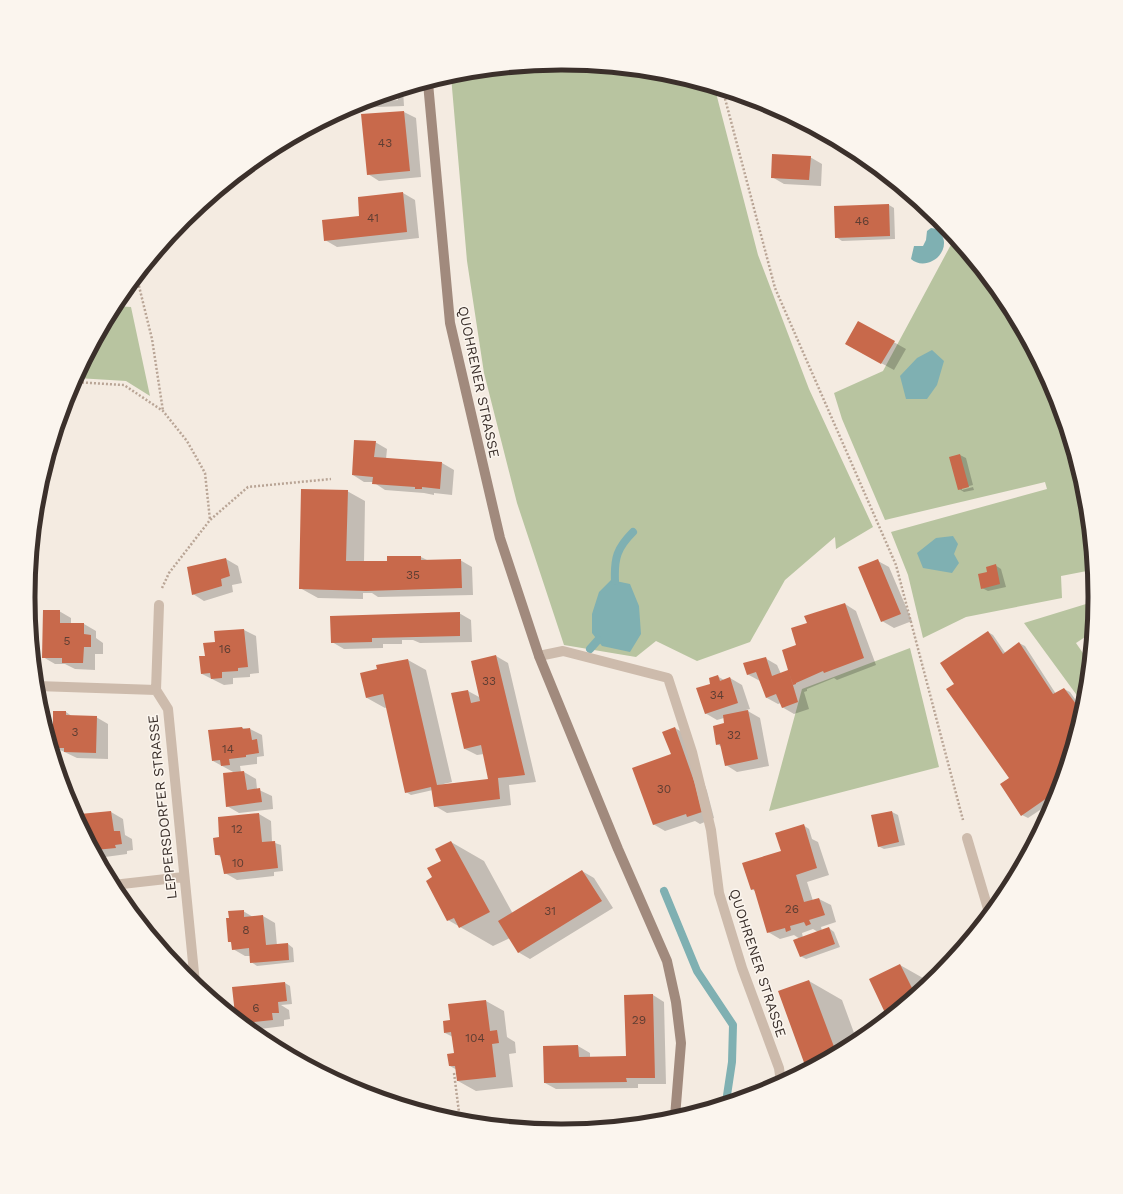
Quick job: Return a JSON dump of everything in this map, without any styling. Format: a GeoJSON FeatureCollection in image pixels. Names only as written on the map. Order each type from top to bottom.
{"type":"FeatureCollection","features":[{"type":"Feature","properties":{"kind":"street","name":"QUOHRENER STRASSE"},"geometry":{"type":"LineString","coordinates":[[428,87],[450,323],[500,538],[539,656],[618,849],[668,961],[676,1002],[680,1043],[675,1111]]}},
{"type":"Feature","properties":{"kind":"street"},"geometry":{"type":"LineString","coordinates":[[43,686],[156,690],[158,605]]}},
{"type":"Feature","properties":{"kind":"street","name":"QUOHRENER STRASSE"},"geometry":{"type":"LineString","coordinates":[[539,656],[563,651],[668,678],[692,752],[711,830],[719,893],[747,982],[779,1068],[780,1075]]}},
{"type":"Feature","properties":{"kind":"street","name":"LEPPERSDORFER STRASSE"},"geometry":{"type":"LineString","coordinates":[[156,690],[168,709],[194,974]]}},
{"type":"Feature","properties":{"kind":"street"},"geometry":{"type":"LineString","coordinates":[[967,838],[988,905]]}},
{"type":"Feature","properties":{"kind":"street"},"geometry":{"type":"LineString","coordinates":[[120,884],[184,876]]}},
{"type":"Feature","properties":{"kind":"path"},"geometry":{"type":"LineString","coordinates":[[725,96],[775,288],[896,565],[967,838]]}},
{"type":"Feature","properties":{"kind":"path"},"geometry":{"type":"LineString","coordinates":[[138,284],[152,339],[163,411]]}},
{"type":"Feature","properties":{"kind":"path"},"geometry":{"type":"LineString","coordinates":[[81,382],[124,385],[163,411],[187,441],[205,473],[210,520]]}},
{"type":"Feature","properties":{"kind":"path"},"geometry":{"type":"LineString","coordinates":[[168,573],[210,520],[248,487],[331,479]]}},
{"type":"Feature","properties":{"kind":"path"},"geometry":{"type":"LineString","coordinates":[[454,1073],[459,1113]]}},
{"type":"Feature","properties":{"kind":"green space"},"geometry":{"type":"Polygon","coordinates":[[[562,70],[630,75],[698,88],[716,94],[758,255],[809,389],[873,527],[836,549],[835,537],[785,580],[750,642],[697,661],[656,641],[636,657],[564,645],[517,503],[484,373],[467,261],[452,83],[493,75],[562,70]]]}},
{"type":"Feature","properties":{"kind":"green space"},"geometry":{"type":"Polygon","coordinates":[[[951,244],[979,276],[999,304],[1017,334],[1034,364],[1060,428],[1078,494],[1087,571],[1061,576],[1062,598],[966,617],[923,638],[908,575],[891,532],[1047,489],[1045,482],[885,520],[842,419],[834,393],[883,371],[951,244]]]}},
{"type":"Feature","properties":{"kind":"green space"},"geometry":{"type":"Polygon","coordinates":[[[123,306],[131,307],[150,396],[126,381],[83,378],[89,364],[123,306]]]}},
{"type":"Feature","properties":{"kind":"green space"},"geometry":{"type":"Polygon","coordinates":[[[1086,604],[1088,607],[1086,636],[1076,643],[1084,655],[1078,697],[1024,623],[1086,604]]]}},
{"type":"Feature","properties":{"kind":"green space"},"geometry":{"type":"Polygon","coordinates":[[[910,648],[939,767],[769,811],[802,689],[910,648]]]}},
{"type":"Feature","properties":{"kind":"water"},"geometry":{"type":"Polygon","coordinates":[[[931,228],[937,229],[944,240],[941,253],[937,258],[927,263],[916,262],[911,259],[914,246],[923,246],[926,240],[927,231],[931,228]]]}},
{"type":"Feature","properties":{"kind":"water"},"geometry":{"type":"Polygon","coordinates":[[[932,350],[944,361],[937,385],[927,399],[906,399],[900,376],[917,358],[932,350]]]}},
{"type":"Feature","properties":{"kind":"water"},"geometry":{"type":"Polygon","coordinates":[[[953,536],[958,544],[954,554],[959,563],[952,573],[923,568],[917,553],[936,538],[953,536]]]}},
{"type":"Feature","properties":{"kind":"water"},"geometry":{"type":"Polygon","coordinates":[[[611,580],[630,584],[639,606],[641,634],[630,652],[602,646],[592,633],[592,614],[599,592],[611,580]]]}},
{"type":"Feature","properties":{"kind":"building"},"geometry":{"type":"Polygon","coordinates":[[[404,111],[410,171],[367,175],[361,114],[404,111]]]}},
{"type":"Feature","properties":{"kind":"building"},"geometry":{"type":"Polygon","coordinates":[[[772,154],[811,156],[809,180],[771,178],[772,154]]]}},
{"type":"Feature","properties":{"kind":"building"},"geometry":{"type":"Polygon","coordinates":[[[403,192],[407,232],[324,241],[322,220],[359,216],[358,197],[403,192]]]}},
{"type":"Feature","properties":{"kind":"building"},"geometry":{"type":"Polygon","coordinates":[[[889,204],[890,236],[835,238],[834,206],[889,204]]]}},
{"type":"Feature","properties":{"kind":"building"},"geometry":{"type":"Polygon","coordinates":[[[858,321],[895,341],[881,364],[845,344],[858,321]]]}},
{"type":"Feature","properties":{"kind":"building"},"geometry":{"type":"Polygon","coordinates":[[[354,440],[376,441],[374,457],[442,462],[440,489],[422,487],[422,489],[415,489],[415,487],[372,484],[373,477],[352,475],[354,440]]]}},
{"type":"Feature","properties":{"kind":"building"},"geometry":{"type":"Polygon","coordinates":[[[960,454],[969,487],[958,490],[949,457],[960,454]]]}},
{"type":"Feature","properties":{"kind":"building"},"geometry":{"type":"Polygon","coordinates":[[[301,489],[348,490],[346,561],[387,561],[387,556],[421,556],[421,560],[461,559],[462,588],[366,591],[299,589],[301,489]]]}},
{"type":"Feature","properties":{"kind":"building"},"geometry":{"type":"Polygon","coordinates":[[[226,558],[230,576],[221,579],[222,586],[192,595],[187,567],[226,558]]]}},
{"type":"Feature","properties":{"kind":"building"},"geometry":{"type":"Polygon","coordinates":[[[878,559],[901,614],[881,622],[858,567],[878,559]]]}},
{"type":"Feature","properties":{"kind":"building"},"geometry":{"type":"Polygon","coordinates":[[[996,564],[1000,584],[981,589],[978,574],[987,572],[986,567],[996,564]]]}},
{"type":"Feature","properties":{"kind":"building"},"geometry":{"type":"Polygon","coordinates":[[[845,603],[864,658],[824,673],[823,671],[793,685],[789,672],[798,702],[782,708],[776,694],[766,698],[756,672],[747,675],[743,663],[766,657],[772,676],[788,670],[782,650],[796,645],[791,628],[807,623],[804,616],[845,603]]]}},
{"type":"Feature","properties":{"kind":"building"},"geometry":{"type":"Polygon","coordinates":[[[43,610],[60,610],[60,623],[84,623],[84,634],[91,635],[91,647],[84,647],[83,663],[62,663],[62,658],[42,658],[43,610]]]}},
{"type":"Feature","properties":{"kind":"building"},"geometry":{"type":"Polygon","coordinates":[[[460,612],[460,636],[372,638],[372,642],[331,643],[330,616],[460,612]]]}},
{"type":"Feature","properties":{"kind":"building"},"geometry":{"type":"Polygon","coordinates":[[[244,629],[248,667],[238,668],[238,671],[222,672],[222,678],[211,679],[210,673],[201,674],[199,656],[205,656],[203,643],[215,642],[214,631],[244,629]]]}},
{"type":"Feature","properties":{"kind":"building"},"geometry":{"type":"Polygon","coordinates":[[[988,631],[1003,654],[1019,642],[1053,694],[1064,688],[1077,705],[1060,766],[1048,797],[1021,816],[1000,784],[1009,778],[946,689],[954,684],[940,663],[988,631]]]}},
{"type":"Feature","properties":{"kind":"building"},"geometry":{"type":"Polygon","coordinates":[[[496,655],[525,775],[498,778],[500,799],[434,807],[431,787],[405,793],[383,694],[366,698],[360,673],[377,669],[376,665],[408,659],[437,785],[488,779],[481,745],[464,749],[451,693],[468,690],[471,703],[480,701],[471,661],[496,655]]]}},
{"type":"Feature","properties":{"kind":"building"},"geometry":{"type":"Polygon","coordinates":[[[718,675],[720,681],[730,677],[738,703],[705,714],[696,688],[710,684],[709,678],[718,675]]]}},
{"type":"Feature","properties":{"kind":"building"},"geometry":{"type":"Polygon","coordinates":[[[748,710],[758,759],[725,766],[720,744],[716,745],[713,726],[724,723],[723,715],[748,710]]]}},
{"type":"Feature","properties":{"kind":"building"},"geometry":{"type":"Polygon","coordinates":[[[53,711],[66,711],[66,715],[97,716],[96,753],[64,752],[64,748],[58,748],[53,733],[53,711]]]}},
{"type":"Feature","properties":{"kind":"building"},"geometry":{"type":"Polygon","coordinates":[[[242,727],[243,729],[250,728],[252,740],[257,739],[259,753],[246,755],[246,757],[229,759],[230,765],[221,766],[220,760],[212,761],[208,730],[242,727]]]}},
{"type":"Feature","properties":{"kind":"building"},"geometry":{"type":"Polygon","coordinates":[[[675,727],[695,784],[702,812],[687,817],[686,814],[653,825],[632,768],[671,754],[662,732],[675,727]]]}},
{"type":"Feature","properties":{"kind":"building"},"geometry":{"type":"Polygon","coordinates":[[[244,771],[247,790],[260,788],[262,802],[226,807],[223,773],[244,771]]]}},
{"type":"Feature","properties":{"kind":"building"},"geometry":{"type":"Polygon","coordinates":[[[111,811],[114,831],[120,831],[122,844],[115,845],[116,848],[100,850],[82,814],[111,811]]]}},
{"type":"Feature","properties":{"kind":"building"},"geometry":{"type":"Polygon","coordinates":[[[892,811],[899,842],[878,847],[871,815],[892,811]]]}},
{"type":"Feature","properties":{"kind":"building"},"geometry":{"type":"Polygon","coordinates":[[[259,813],[262,842],[275,841],[278,868],[224,874],[220,855],[215,855],[213,838],[219,837],[218,817],[259,813]]]}},
{"type":"Feature","properties":{"kind":"building"},"geometry":{"type":"Polygon","coordinates":[[[804,824],[817,868],[796,875],[804,902],[819,898],[825,915],[809,920],[811,924],[806,926],[804,922],[790,926],[791,930],[786,932],[785,928],[767,933],[754,889],[751,890],[742,863],[781,851],[775,833],[804,824]]]}},
{"type":"Feature","properties":{"kind":"building"},"geometry":{"type":"Polygon","coordinates":[[[451,841],[490,912],[459,928],[454,918],[447,921],[426,881],[432,877],[427,868],[441,861],[435,849],[451,841]]]}},
{"type":"Feature","properties":{"kind":"building"},"geometry":{"type":"Polygon","coordinates":[[[582,870],[602,901],[518,953],[498,921],[582,870]]]}},
{"type":"Feature","properties":{"kind":"building"},"geometry":{"type":"Polygon","coordinates":[[[244,910],[244,917],[263,915],[266,945],[288,943],[289,960],[250,963],[249,948],[232,950],[231,942],[228,942],[226,918],[229,918],[228,911],[244,910]]]}},
{"type":"Feature","properties":{"kind":"building"},"geometry":{"type":"Polygon","coordinates":[[[829,927],[835,944],[800,957],[793,940],[829,927]]]}},
{"type":"Feature","properties":{"kind":"building"},"geometry":{"type":"Polygon","coordinates":[[[900,964],[913,989],[885,1013],[869,979],[900,964]]]}},
{"type":"Feature","properties":{"kind":"building"},"geometry":{"type":"Polygon","coordinates":[[[809,980],[834,1047],[804,1064],[778,991],[809,980]]]}},
{"type":"Feature","properties":{"kind":"building"},"geometry":{"type":"Polygon","coordinates":[[[285,982],[287,1001],[278,1002],[279,1013],[272,1013],[273,1020],[251,1022],[235,1010],[232,987],[285,982]]]}},
{"type":"Feature","properties":{"kind":"building"},"geometry":{"type":"Polygon","coordinates":[[[653,994],[655,1078],[626,1078],[627,1082],[544,1083],[543,1046],[578,1045],[579,1057],[626,1056],[624,995],[653,994]]]}},
{"type":"Feature","properties":{"kind":"building"},"geometry":{"type":"Polygon","coordinates":[[[486,1000],[490,1031],[497,1030],[499,1043],[492,1044],[496,1077],[457,1081],[455,1066],[449,1066],[447,1054],[454,1053],[451,1032],[444,1033],[443,1021],[450,1020],[448,1004],[486,1000]]]}},
{"type":"Feature","properties":{"kind":"waterway"},"geometry":{"type":"LineString","coordinates":[[615,581],[615,566],[620,548],[633,532]]}},
{"type":"Feature","properties":{"kind":"waterway"},"geometry":{"type":"LineString","coordinates":[[590,649],[598,640]]}},
{"type":"Feature","properties":{"kind":"waterway"},"geometry":{"type":"LineString","coordinates":[[664,891],[697,971],[733,1025],[732,1062],[727,1097]]}}]}
